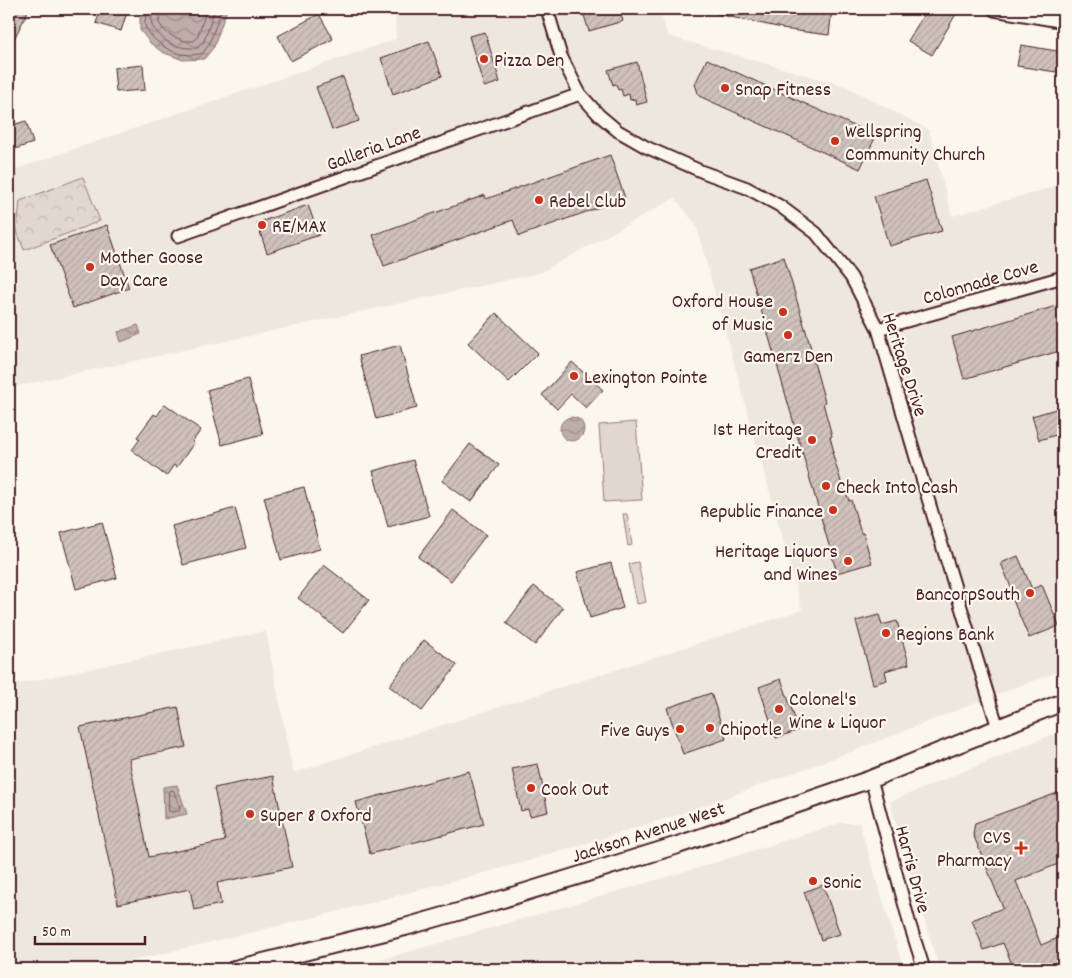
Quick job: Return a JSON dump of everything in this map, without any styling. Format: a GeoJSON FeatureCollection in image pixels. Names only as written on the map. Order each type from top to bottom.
{"type":"FeatureCollection","features":[{"type":"Feature","properties":{"kind":"main road","name":"Jackson Avenue West"},"geometry":{"type":"LineString","coordinates":[[235,969],[493,902],[678,845],[871,778],[1063,702]]}},
{"type":"Feature","properties":{"kind":"street","name":"Heritage Drive"},"geometry":{"type":"LineString","coordinates":[[547,9],[562,56],[580,94],[599,115],[618,131],[637,142],[703,172],[747,188],[780,206],[816,234],[851,277],[878,329],[998,728]]}},
{"type":"Feature","properties":{"kind":"street"},"geometry":{"type":"LineString","coordinates":[[994,10],[1063,21]]}},
{"type":"Feature","properties":{"kind":"street","name":"Galleria Lane"},"geometry":{"type":"LineString","coordinates":[[178,236],[580,94]]}},
{"type":"Feature","properties":{"kind":"street","name":"Colonnade Cove"},"geometry":{"type":"LineString","coordinates":[[878,329],[1063,277]]}},
{"type":"Feature","properties":{"kind":"street","name":"Harris Drive"},"geometry":{"type":"LineString","coordinates":[[871,778],[910,925],[924,969]]}},
{"type":"Feature","properties":{"kind":"shaded area"},"geometry":{"type":"Polygon","coordinates":[[[395,9],[659,9],[668,36],[845,86],[929,130],[952,216],[1063,184],[1063,670],[853,751],[690,811],[525,862],[324,915],[98,969],[9,969],[9,686],[266,631],[293,773],[802,610],[696,225],[675,198],[540,273],[9,388],[9,170],[396,39],[395,9]]]}},
{"type":"Feature","properties":{"kind":"shaded area"},"geometry":{"type":"Polygon","coordinates":[[[1063,730],[1063,969],[939,969],[890,802],[1063,730]]]}},
{"type":"Feature","properties":{"kind":"shaded area"},"geometry":{"type":"Polygon","coordinates":[[[841,823],[859,823],[904,969],[349,969],[698,868],[841,823]]]}},
{"type":"Feature","properties":{"kind":"green space"},"geometry":{"type":"Polygon","coordinates":[[[83,177],[100,221],[24,250],[17,231],[20,201],[83,177]]]}},
{"type":"Feature","properties":{"kind":"green space"},"geometry":{"type":"Polygon","coordinates":[[[636,422],[642,500],[604,502],[599,425],[636,422]]]}},
{"type":"Feature","properties":{"kind":"green space"},"geometry":{"type":"Polygon","coordinates":[[[623,514],[627,514],[632,545],[628,546],[623,514]]]}},
{"type":"Feature","properties":{"kind":"green space"},"geometry":{"type":"Polygon","coordinates":[[[638,562],[646,602],[637,604],[629,564],[638,562]]]}},
{"type":"Feature","properties":{"kind":"water"},"geometry":{"type":"Polygon","coordinates":[[[143,9],[227,9],[214,47],[204,59],[183,60],[162,52],[150,43],[140,30],[140,18],[143,9]]]}},
{"type":"Feature","properties":{"kind":"water"},"geometry":{"type":"Polygon","coordinates":[[[138,325],[141,334],[121,342],[118,332],[138,325]]]}},
{"type":"Feature","properties":{"kind":"water"},"geometry":{"type":"Polygon","coordinates":[[[572,417],[577,418],[583,424],[583,434],[577,440],[572,441],[567,440],[561,434],[560,429],[561,424],[567,418],[572,417]]]}},
{"type":"Feature","properties":{"kind":"water"},"geometry":{"type":"Polygon","coordinates":[[[177,785],[187,814],[164,819],[163,787],[177,785]]]}},
{"type":"Feature","properties":{"kind":"building"},"geometry":{"type":"Polygon","coordinates":[[[9,9],[29,9],[9,49],[9,9]]]}},
{"type":"Feature","properties":{"kind":"building"},"geometry":{"type":"Polygon","coordinates":[[[101,9],[128,9],[121,31],[96,23],[101,9]]]}},
{"type":"Feature","properties":{"kind":"building"},"geometry":{"type":"Polygon","coordinates":[[[582,9],[619,9],[623,21],[589,31],[582,9]]]}},
{"type":"Feature","properties":{"kind":"building"},"geometry":{"type":"Polygon","coordinates":[[[718,9],[832,9],[829,35],[782,29],[717,14],[718,9]]]}},
{"type":"Feature","properties":{"kind":"building"},"geometry":{"type":"Polygon","coordinates":[[[927,9],[947,9],[956,14],[932,55],[908,41],[927,9]]]}},
{"type":"Feature","properties":{"kind":"building"},"geometry":{"type":"Polygon","coordinates":[[[319,14],[333,39],[291,61],[278,36],[319,14]]]}},
{"type":"Feature","properties":{"kind":"building","name":"Pizza Den"},"geometry":{"type":"Polygon","coordinates":[[[485,32],[500,82],[484,87],[469,36],[485,32]]]}},
{"type":"Feature","properties":{"kind":"building"},"geometry":{"type":"Polygon","coordinates":[[[429,41],[442,76],[393,94],[381,58],[429,41]]]}},
{"type":"Feature","properties":{"kind":"building"},"geometry":{"type":"Polygon","coordinates":[[[1021,45],[1063,52],[1063,73],[1017,66],[1021,45]]]}},
{"type":"Feature","properties":{"kind":"building"},"geometry":{"type":"Polygon","coordinates":[[[707,59],[876,136],[860,169],[699,96],[695,84],[707,59]]]}},
{"type":"Feature","properties":{"kind":"building"},"geometry":{"type":"Polygon","coordinates":[[[637,62],[647,102],[636,105],[635,99],[630,100],[629,94],[623,96],[621,89],[618,90],[616,84],[613,85],[608,70],[637,62]]]}},
{"type":"Feature","properties":{"kind":"building"},"geometry":{"type":"Polygon","coordinates":[[[143,65],[145,90],[116,92],[114,68],[143,65]]]}},
{"type":"Feature","properties":{"kind":"building"},"geometry":{"type":"Polygon","coordinates":[[[343,77],[359,121],[332,130],[316,87],[343,77]]]}},
{"type":"Feature","properties":{"kind":"building"},"geometry":{"type":"Polygon","coordinates":[[[26,121],[33,143],[9,151],[9,126],[26,121]]]}},
{"type":"Feature","properties":{"kind":"building"},"geometry":{"type":"Polygon","coordinates":[[[610,155],[625,198],[519,236],[513,220],[384,266],[373,235],[485,195],[486,199],[610,155]]]}},
{"type":"Feature","properties":{"kind":"building"},"geometry":{"type":"Polygon","coordinates":[[[926,180],[942,231],[889,246],[874,196],[926,180]]]}},
{"type":"Feature","properties":{"kind":"building"},"geometry":{"type":"Polygon","coordinates":[[[308,205],[319,235],[267,253],[257,223],[308,205]]]}},
{"type":"Feature","properties":{"kind":"building","name":"Mother Goose Day Care"},"geometry":{"type":"Polygon","coordinates":[[[107,225],[129,288],[73,308],[50,245],[107,225]]]}},
{"type":"Feature","properties":{"kind":"building"},"geometry":{"type":"Polygon","coordinates":[[[784,257],[825,402],[823,403],[832,436],[830,437],[834,452],[832,452],[842,485],[844,485],[849,501],[851,500],[872,563],[837,573],[749,268],[784,257]]]}},
{"type":"Feature","properties":{"kind":"building"},"geometry":{"type":"Polygon","coordinates":[[[1063,304],[1063,350],[964,379],[952,337],[1063,304]]]}},
{"type":"Feature","properties":{"kind":"building"},"geometry":{"type":"Polygon","coordinates":[[[496,313],[538,353],[509,382],[468,343],[496,313]]]}},
{"type":"Feature","properties":{"kind":"building"},"geometry":{"type":"Polygon","coordinates":[[[400,345],[417,408],[376,419],[359,356],[400,345]]]}},
{"type":"Feature","properties":{"kind":"building","name":"Lexington Pointe"},"geometry":{"type":"Polygon","coordinates":[[[572,362],[603,390],[586,408],[571,394],[557,409],[542,395],[572,362]]]}},
{"type":"Feature","properties":{"kind":"building"},"geometry":{"type":"Polygon","coordinates":[[[248,379],[263,434],[222,445],[207,390],[248,379]]]}},
{"type":"Feature","properties":{"kind":"building"},"geometry":{"type":"Polygon","coordinates":[[[165,404],[201,430],[177,467],[174,465],[166,476],[132,450],[140,439],[137,437],[154,414],[157,416],[165,404]]]}},
{"type":"Feature","properties":{"kind":"building"},"geometry":{"type":"Polygon","coordinates":[[[1063,407],[1063,433],[1039,440],[1032,416],[1063,407]]]}},
{"type":"Feature","properties":{"kind":"building"},"geometry":{"type":"Polygon","coordinates":[[[470,444],[499,465],[471,502],[442,481],[470,444]]]}},
{"type":"Feature","properties":{"kind":"building"},"geometry":{"type":"Polygon","coordinates":[[[413,460],[429,516],[388,527],[373,471],[413,460]]]}},
{"type":"Feature","properties":{"kind":"building"},"geometry":{"type":"Polygon","coordinates":[[[304,487],[320,549],[281,560],[264,497],[304,487]]]}},
{"type":"Feature","properties":{"kind":"building"},"geometry":{"type":"Polygon","coordinates":[[[235,508],[246,548],[183,565],[172,526],[235,508]]]}},
{"type":"Feature","properties":{"kind":"building"},"geometry":{"type":"Polygon","coordinates":[[[453,510],[486,535],[451,581],[418,557],[453,510]]]}},
{"type":"Feature","properties":{"kind":"building"},"geometry":{"type":"Polygon","coordinates":[[[102,522],[117,578],[76,589],[61,533],[102,522]]]}},
{"type":"Feature","properties":{"kind":"building","name":"BancorpSouth"},"geometry":{"type":"Polygon","coordinates":[[[1018,556],[1032,589],[1042,585],[1059,626],[1029,638],[1012,598],[1015,597],[1001,563],[1018,556]]]}},
{"type":"Feature","properties":{"kind":"building"},"geometry":{"type":"Polygon","coordinates":[[[611,563],[623,608],[590,618],[577,572],[611,563]]]}},
{"type":"Feature","properties":{"kind":"building"},"geometry":{"type":"Polygon","coordinates":[[[324,565],[369,600],[343,633],[298,598],[324,565]]]}},
{"type":"Feature","properties":{"kind":"building"},"geometry":{"type":"Polygon","coordinates":[[[534,586],[563,608],[535,645],[506,623],[534,586]]]}},
{"type":"Feature","properties":{"kind":"building"},"geometry":{"type":"Polygon","coordinates":[[[879,615],[882,625],[897,621],[909,664],[885,671],[887,680],[873,684],[856,621],[879,615]]]}},
{"type":"Feature","properties":{"kind":"building"},"geometry":{"type":"Polygon","coordinates":[[[424,640],[457,665],[422,711],[389,686],[424,640]]]}},
{"type":"Feature","properties":{"kind":"building","name":"Colonel's Wine & Liquor"},"geometry":{"type":"Polygon","coordinates":[[[781,679],[799,730],[776,738],[759,687],[781,679]]]}},
{"type":"Feature","properties":{"kind":"building"},"geometry":{"type":"Polygon","coordinates":[[[711,693],[726,739],[683,754],[667,708],[711,693]]]}},
{"type":"Feature","properties":{"kind":"building","name":"Super 8 Oxford"},"geometry":{"type":"Polygon","coordinates":[[[178,707],[186,747],[129,759],[149,857],[225,841],[214,788],[273,776],[292,867],[217,883],[221,904],[194,910],[190,889],[118,904],[80,727],[178,707]]]}},
{"type":"Feature","properties":{"kind":"building"},"geometry":{"type":"Polygon","coordinates":[[[538,764],[548,812],[530,816],[528,809],[521,811],[512,769],[538,764]]]}},
{"type":"Feature","properties":{"kind":"building"},"geometry":{"type":"Polygon","coordinates":[[[469,771],[484,824],[370,854],[356,802],[469,771]]]}},
{"type":"Feature","properties":{"kind":"building"},"geometry":{"type":"Polygon","coordinates":[[[1063,791],[1063,862],[1016,881],[1041,945],[1063,936],[1063,969],[1014,969],[1003,943],[984,950],[972,920],[1003,908],[973,834],[975,823],[1063,791]]]}},
{"type":"Feature","properties":{"kind":"building"},"geometry":{"type":"Polygon","coordinates":[[[823,885],[840,934],[821,940],[804,892],[823,885]]]}},
{"type":"Feature","properties":{"kind":"place","name":"Pizza Den"},"geometry":{"type":"Point","coordinates":[484,59]}},
{"type":"Feature","properties":{"kind":"place","name":"Snap Fitness"},"geometry":{"type":"Point","coordinates":[725,88]}},
{"type":"Feature","properties":{"kind":"place","name":"Wellspring Community Church"},"geometry":{"type":"Point","coordinates":[835,141]}},
{"type":"Feature","properties":{"kind":"place","name":"Rebel Club"},"geometry":{"type":"Point","coordinates":[539,200]}},
{"type":"Feature","properties":{"kind":"place","name":"RE/MAX"},"geometry":{"type":"Point","coordinates":[262,225]}},
{"type":"Feature","properties":{"kind":"place","name":"Mother Goose Day Care"},"geometry":{"type":"Point","coordinates":[90,267]}},
{"type":"Feature","properties":{"kind":"place","name":"Oxford House of Music"},"geometry":{"type":"Point","coordinates":[783,312]}},
{"type":"Feature","properties":{"kind":"place","name":"Gamerz Den"},"geometry":{"type":"Point","coordinates":[788,335]}},
{"type":"Feature","properties":{"kind":"place","name":"Lexington Pointe"},"geometry":{"type":"Point","coordinates":[574,376]}},
{"type":"Feature","properties":{"kind":"place","name":"1st Heritage Credit"},"geometry":{"type":"Point","coordinates":[812,440]}},
{"type":"Feature","properties":{"kind":"place","name":"Check Into Cash"},"geometry":{"type":"Point","coordinates":[826,486]}},
{"type":"Feature","properties":{"kind":"place","name":"Republic Finance"},"geometry":{"type":"Point","coordinates":[833,510]}},
{"type":"Feature","properties":{"kind":"place","name":"Heritage Liquors and Wines"},"geometry":{"type":"Point","coordinates":[848,561]}},
{"type":"Feature","properties":{"kind":"place","name":"BancorpSouth"},"geometry":{"type":"Point","coordinates":[1030,593]}},
{"type":"Feature","properties":{"kind":"place","name":"Regions Bank"},"geometry":{"type":"Point","coordinates":[886,633]}},
{"type":"Feature","properties":{"kind":"place","name":"Colonel's Wine & Liquor"},"geometry":{"type":"Point","coordinates":[779,709]}},
{"type":"Feature","properties":{"kind":"place","name":"Chipotle"},"geometry":{"type":"Point","coordinates":[710,728]}},
{"type":"Feature","properties":{"kind":"place","name":"Five Guys"},"geometry":{"type":"Point","coordinates":[680,729]}},
{"type":"Feature","properties":{"kind":"place","name":"Cook Out"},"geometry":{"type":"Point","coordinates":[531,788]}},
{"type":"Feature","properties":{"kind":"place","name":"Super 8 Oxford"},"geometry":{"type":"Point","coordinates":[250,814]}},
{"type":"Feature","properties":{"kind":"place","name":"CVS Pharmacy"},"geometry":{"type":"Point","coordinates":[1021,848]}},
{"type":"Feature","properties":{"kind":"place","name":"Sonic"},"geometry":{"type":"Point","coordinates":[813,881]}}]}
